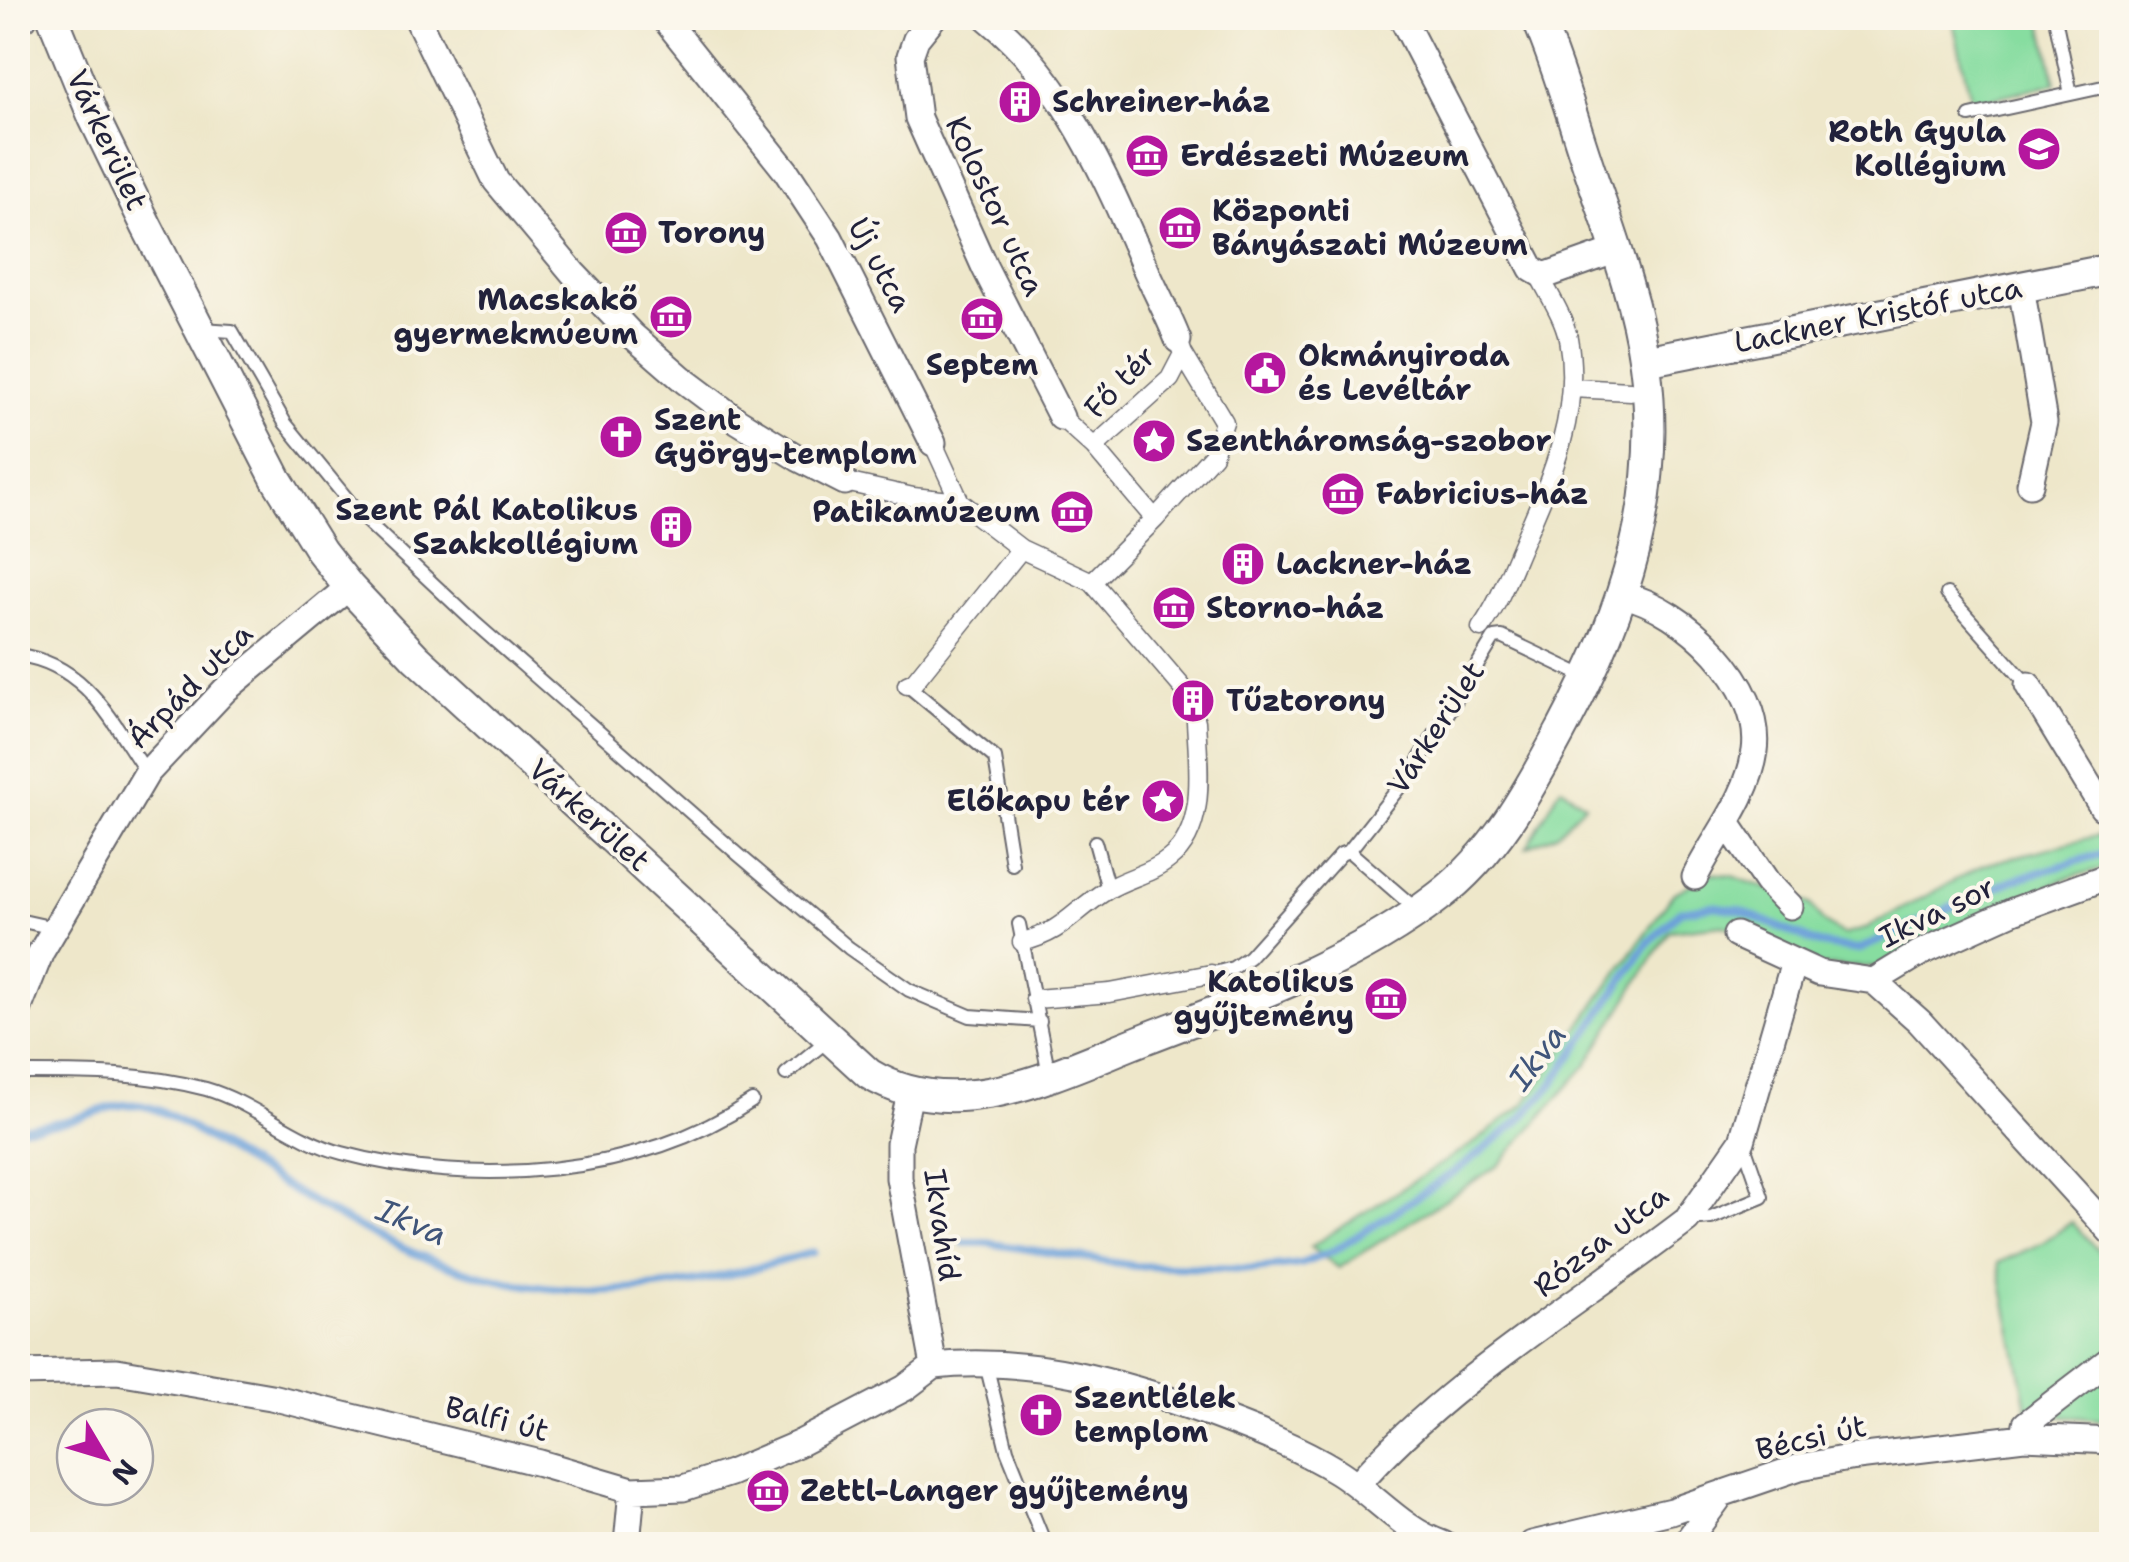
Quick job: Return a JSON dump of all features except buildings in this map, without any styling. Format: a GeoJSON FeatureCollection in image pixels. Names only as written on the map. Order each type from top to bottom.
{"type":"FeatureCollection","features":[{"type":"Feature","properties":{"kind":"street","name":"Várkerület"},"geometry":{"type":"LineString","coordinates":[[52,18],[94,118],[198,328],[278,480],[348,587],[416,658],[870,1074],[910,1093],[938,1097],[1024,1086],[1296,980],[1360,948],[1462,877],[1526,795],[1588,678],[1624,595],[1647,491],[1650,442],[1645,362],[1617,250],[1539,19]]}},
{"type":"Feature","properties":{"kind":"street"},"geometry":{"type":"LineString","coordinates":[[418,18],[496,182],[573,273],[634,336],[738,421],[845,482],[960,502]]}},
{"type":"Feature","properties":{"kind":"street","name":"Új utca"},"geometry":{"type":"LineString","coordinates":[[664,18],[786,171],[830,238],[960,502],[1021,549]]}},
{"type":"Feature","properties":{"kind":"street","name":"Kolostor utca"},"geometry":{"type":"LineString","coordinates":[[933,18],[916,39],[910,56],[918,118],[985,268],[1062,418]]}},
{"type":"Feature","properties":{"kind":"street"},"geometry":{"type":"LineString","coordinates":[[987,18],[1018,47],[1070,113],[1096,159],[1181,347]]}},
{"type":"Feature","properties":{"kind":"street"},"geometry":{"type":"LineString","coordinates":[[1402,18],[1568,335],[1572,388],[1549,487],[1496,606],[1482,628]]}},
{"type":"Feature","properties":{"kind":"street"},"geometry":{"type":"LineString","coordinates":[[1539,275],[1549,275],[1617,250]]}},
{"type":"Feature","properties":{"kind":"street","name":"Lackner Kristóf utca"},"geometry":{"type":"LineString","coordinates":[[1645,362],[2112,269]]}},
{"type":"Feature","properties":{"kind":"street"},"geometry":{"type":"LineString","coordinates":[[2021,287],[2044,422],[2030,484]]}},
{"type":"Feature","properties":{"kind":"street","name":"Fő tér"},"geometry":{"type":"LineString","coordinates":[[1094,447],[1170,379],[1181,347]]}},
{"type":"Feature","properties":{"kind":"street","name":"Fő tér"},"geometry":{"type":"LineString","coordinates":[[1092,582],[1213,455],[1224,422],[1181,347]]}},
{"type":"Feature","properties":{"kind":"street"},"geometry":{"type":"LineString","coordinates":[[1572,388],[1630,392]]}},
{"type":"Feature","properties":{"kind":"street","name":"Fő tér"},"geometry":{"type":"LineString","coordinates":[[1062,418],[1094,447],[1154,519]]}},
{"type":"Feature","properties":{"kind":"street"},"geometry":{"type":"LineString","coordinates":[[907,684],[914,682],[1021,549],[1092,582],[1182,687]]}},
{"type":"Feature","properties":{"kind":"street","name":"Árpád utca"},"geometry":{"type":"LineString","coordinates":[[18,1010],[54,928],[147,774],[225,690],[348,587]]}},
{"type":"Feature","properties":{"kind":"street"},"geometry":{"type":"LineString","coordinates":[[1624,595],[1682,624],[1716,652],[1746,703],[1755,749],[1736,808],[1710,845],[1695,877]]}},
{"type":"Feature","properties":{"kind":"street"},"geometry":{"type":"LineString","coordinates":[[2028,686],[2107,806]]}},
{"type":"Feature","properties":{"kind":"street"},"geometry":{"type":"LineString","coordinates":[[1021,933],[1049,935],[1108,890],[1171,858],[1191,828],[1198,780],[1196,720]]}},
{"type":"Feature","properties":{"kind":"street"},"geometry":{"type":"LineString","coordinates":[[1727,823],[1768,882],[1790,906]]}},
{"type":"Feature","properties":{"kind":"street","name":"Ikva sor"},"geometry":{"type":"LineString","coordinates":[[1736,935],[1819,973],[1874,981],[1920,953],[2013,911],[2112,875]]}},
{"type":"Feature","properties":{"kind":"street","name":"Rózsa utca"},"geometry":{"type":"LineString","coordinates":[[1357,1485],[1428,1416],[1494,1363],[1687,1220],[1742,1140],[1794,962]]}},
{"type":"Feature","properties":{"kind":"street","name":"Várkerület"},"geometry":{"type":"LineString","coordinates":[[1035,998],[1110,993],[1211,974]]}},
{"type":"Feature","properties":{"kind":"street"},"geometry":{"type":"LineString","coordinates":[[1874,981],[1930,1032],[2112,1233]]}},
{"type":"Feature","properties":{"kind":"street","name":"Ikvahíd"},"geometry":{"type":"LineString","coordinates":[[910,1093],[899,1144],[900,1178],[934,1366]]}},
{"type":"Feature","properties":{"kind":"street"},"geometry":{"type":"LineString","coordinates":[[2024,1437],[2026,1424],[2112,1358]]}},
{"type":"Feature","properties":{"kind":"street"},"geometry":{"type":"LineString","coordinates":[[934,1366],[1050,1368],[1179,1402],[1283,1443],[1357,1485],[1412,1539],[1443,1544]]}},
{"type":"Feature","properties":{"kind":"street","name":"Balfi út"},"geometry":{"type":"LineString","coordinates":[[18,1373],[117,1371],[272,1397],[540,1462],[632,1490],[683,1488],[747,1466],[890,1396],[934,1366]]}},
{"type":"Feature","properties":{"kind":"street","name":"Bécsi út"},"geometry":{"type":"LineString","coordinates":[[1532,1544],[1671,1511],[1800,1467],[1832,1461],[2024,1437],[2112,1441]]}},
{"type":"Feature","properties":{"kind":"street"},"geometry":{"type":"LineString","coordinates":[[627,1544],[632,1490]]}},
{"type":"Feature","properties":{"kind":"street"},"geometry":{"type":"LineString","coordinates":[[1686,1542],[1721,1495]]}},
{"type":"Feature","properties":{"kind":"street"},"geometry":{"type":"LineString","coordinates":[[1671,1511],[1686,1514],[1692,1520],[1686,1542]]}},
{"type":"Feature","properties":{"kind":"lane"},"geometry":{"type":"LineString","coordinates":[[2055,18],[2071,94]]}},
{"type":"Feature","properties":{"kind":"lane"},"geometry":{"type":"LineString","coordinates":[[1970,116],[2112,85]]}},
{"type":"Feature","properties":{"kind":"lane"},"geometry":{"type":"LineString","coordinates":[[198,328],[232,331],[286,423],[349,503],[412,566],[836,937],[876,969],[946,1008],[986,1018],[1040,1022]]}},
{"type":"Feature","properties":{"kind":"lane"},"geometry":{"type":"LineString","coordinates":[[1947,594],[2028,686]]}},
{"type":"Feature","properties":{"kind":"lane","name":"Várkerület"},"geometry":{"type":"LineString","coordinates":[[1211,974],[1250,957],[1341,854],[1349,851],[1412,770],[1494,638],[1502,638],[1588,678]]}},
{"type":"Feature","properties":{"kind":"lane"},"geometry":{"type":"LineString","coordinates":[[18,655],[54,666],[88,688],[109,711],[147,774]]}},
{"type":"Feature","properties":{"kind":"lane"},"geometry":{"type":"LineString","coordinates":[[907,684],[995,758],[1011,858]]}},
{"type":"Feature","properties":{"kind":"lane"},"geometry":{"type":"LineString","coordinates":[[1095,842],[1108,890]]}},
{"type":"Feature","properties":{"kind":"lane"},"geometry":{"type":"LineString","coordinates":[[1349,851],[1418,911]]}},
{"type":"Feature","properties":{"kind":"lane"},"geometry":{"type":"LineString","coordinates":[[18,920],[54,928]]}},
{"type":"Feature","properties":{"kind":"lane"},"geometry":{"type":"LineString","coordinates":[[1021,933],[1049,1076]]}},
{"type":"Feature","properties":{"kind":"lane"},"geometry":{"type":"LineString","coordinates":[[786,1074],[830,1038]]}},
{"type":"Feature","properties":{"kind":"lane"},"geometry":{"type":"LineString","coordinates":[[18,1072],[122,1073],[202,1088],[228,1096],[303,1138],[342,1153],[447,1170],[496,1172],[580,1165],[629,1156],[689,1136],[725,1119],[752,1100]]}},
{"type":"Feature","properties":{"kind":"lane"},"geometry":{"type":"LineString","coordinates":[[1687,1220],[1710,1218],[1762,1197],[1742,1140]]}},
{"type":"Feature","properties":{"kind":"lane"},"geometry":{"type":"LineString","coordinates":[[986,1364],[1007,1450],[1045,1544]]}},
{"type":"Feature","properties":{"kind":"green space"},"geometry":{"type":"Polygon","coordinates":[[[1952,18],[2041,18],[2056,83],[1972,103],[1952,18]]]}},
{"type":"Feature","properties":{"kind":"green space"},"geometry":{"type":"Polygon","coordinates":[[[1561,787],[1585,804],[1556,834],[1527,847],[1561,787]]]}},
{"type":"Feature","properties":{"kind":"green space"},"geometry":{"type":"Polygon","coordinates":[[[2111,832],[2111,866],[2061,880],[1878,967],[1820,966],[1771,940],[1723,925],[1669,931],[1587,1064],[1499,1165],[1339,1268],[1310,1247],[1477,1141],[1525,1103],[1673,894],[1712,873],[1732,876],[1811,904],[1822,921],[1843,935],[1865,929],[1983,865],[2111,832]]]}},
{"type":"Feature","properties":{"kind":"green space"},"geometry":{"type":"Polygon","coordinates":[[[2072,1222],[2111,1265],[2111,1421],[2028,1412],[1998,1263],[2042,1243],[2072,1222]]]}},
{"type":"Feature","properties":{"kind":"waterway","name":"Ikva"},"geometry":{"type":"LineString","coordinates":[[964,1243],[987,1243],[1135,1266],[1254,1269],[1301,1264],[1335,1250],[1387,1217],[1463,1166],[1518,1122],[1552,1085],[1648,943],[1680,911],[1712,906],[1739,910],[1819,944],[1858,950],[2012,880],[2112,851]]}},
{"type":"Feature","properties":{"kind":"waterway","name":"Ikva"},"geometry":{"type":"LineString","coordinates":[[18,1128],[125,1105],[152,1108],[364,1230],[427,1258],[488,1277],[547,1288],[608,1291],[671,1285],[813,1252]]}},
{"type":"Feature","properties":{"kind":"tunnel"},"geometry":{"type":"LineString","coordinates":[[1182,687],[1196,721]]}},
{"type":"Feature","properties":{"kind":"place","name":"Schreiner-ház"},"geometry":{"type":"Point","coordinates":[1020,102]}},
{"type":"Feature","properties":{"kind":"place","name":"Roth Gyula Kollégium"},"geometry":{"type":"Point","coordinates":[2039,149]}},
{"type":"Feature","properties":{"kind":"place","name":"Erdészeti Múzeum"},"geometry":{"type":"Point","coordinates":[1147,156]}},
{"type":"Feature","properties":{"kind":"place","name":"Központi Bányászati Múzeum"},"geometry":{"type":"Point","coordinates":[1180,228]}},
{"type":"Feature","properties":{"kind":"place","name":"Torony"},"geometry":{"type":"Point","coordinates":[626,233]}},
{"type":"Feature","properties":{"kind":"place","name":"Macskakő gyermekmúeum"},"geometry":{"type":"Point","coordinates":[671,317]}},
{"type":"Feature","properties":{"kind":"place","name":"Septem"},"geometry":{"type":"Point","coordinates":[982,319]}},
{"type":"Feature","properties":{"kind":"place","name":"Okmányiroda és Levéltár"},"geometry":{"type":"Point","coordinates":[1265,373]}},
{"type":"Feature","properties":{"kind":"place","name":"Szent György-templom"},"geometry":{"type":"Point","coordinates":[621,437]}},
{"type":"Feature","properties":{"kind":"place","name":"Szentháromság-szobor"},"geometry":{"type":"Point","coordinates":[1154,441]}},
{"type":"Feature","properties":{"kind":"place","name":"Fabricius-ház"},"geometry":{"type":"Point","coordinates":[1343,494]}},
{"type":"Feature","properties":{"kind":"place","name":"Patikamúzeum"},"geometry":{"type":"Point","coordinates":[1072,512]}},
{"type":"Feature","properties":{"kind":"place","name":"Szent Pál Katolikus Szakkollégium"},"geometry":{"type":"Point","coordinates":[671,527]}},
{"type":"Feature","properties":{"kind":"place","name":"Lackner-ház"},"geometry":{"type":"Point","coordinates":[1243,564]}},
{"type":"Feature","properties":{"kind":"place","name":"Storno-ház"},"geometry":{"type":"Point","coordinates":[1174,608]}},
{"type":"Feature","properties":{"kind":"place","name":"Tűztorony"},"geometry":{"type":"Point","coordinates":[1193,701]}},
{"type":"Feature","properties":{"kind":"place","name":"Előkapu tér"},"geometry":{"type":"Point","coordinates":[1163,801]}},
{"type":"Feature","properties":{"kind":"place","name":"Katolikus gyűjtemény"},"geometry":{"type":"Point","coordinates":[1386,999]}},
{"type":"Feature","properties":{"kind":"place","name":"Szentlélek templom"},"geometry":{"type":"Point","coordinates":[1041,1415]}},
{"type":"Feature","properties":{"kind":"place","name":"Zettl-Langer gyűjtemény"},"geometry":{"type":"Point","coordinates":[768,1491]}}]}
